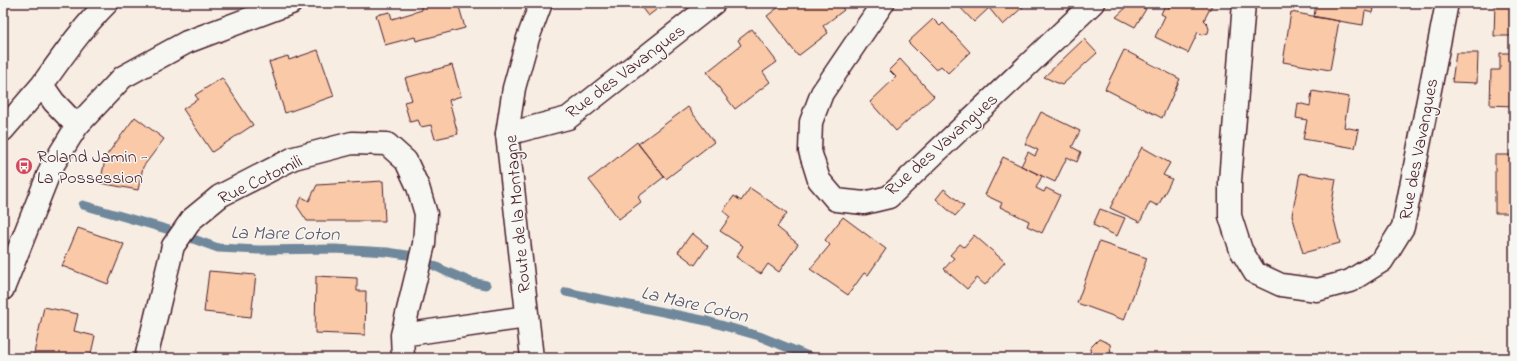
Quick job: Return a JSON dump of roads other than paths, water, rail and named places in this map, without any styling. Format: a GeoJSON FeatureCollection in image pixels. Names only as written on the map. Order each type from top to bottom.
{"type":"FeatureCollection","features":[{"type":"Feature","properties":{"kind":"street"},"geometry":{"type":"LineString","coordinates":[[3,130],[42,86],[66,51],[96,14],[107,3]]}},
{"type":"Feature","properties":{"kind":"street"},"geometry":{"type":"LineString","coordinates":[[3,289],[51,168],[77,126],[124,77],[187,42],[291,3]]}},
{"type":"Feature","properties":{"kind":"street","name":"Route de la Montagne"},"geometry":{"type":"LineString","coordinates":[[532,358],[508,134],[514,88],[528,38],[541,3]]}},
{"type":"Feature","properties":{"kind":"street","name":"Rue des Vavangues"},"geometry":{"type":"LineString","coordinates":[[508,134],[568,118],[714,3]]}},
{"type":"Feature","properties":{"kind":"street","name":"Rue des Vavangues"},"geometry":{"type":"LineString","coordinates":[[883,3],[822,93],[811,122],[810,151],[819,180],[836,200],[864,203],[889,196],[1094,3]]}},
{"type":"Feature","properties":{"kind":"street","name":"Rue des Vavangues"},"geometry":{"type":"LineString","coordinates":[[1244,3],[1230,181],[1230,216],[1241,250],[1255,273],[1281,285],[1317,290],[1350,281],[1382,262],[1403,227],[1446,3]]}},
{"type":"Feature","properties":{"kind":"street"},"geometry":{"type":"LineString","coordinates":[[42,86],[54,102],[77,126]]}},
{"type":"Feature","properties":{"kind":"street","name":"Rue Cotomili"},"geometry":{"type":"LineString","coordinates":[[146,358],[173,246],[192,219],[220,196],[294,158],[352,143],[387,144],[406,160],[418,187],[426,214],[424,244],[402,335]]}},
{"type":"Feature","properties":{"kind":"street"},"geometry":{"type":"LineString","coordinates":[[403,358],[402,335],[527,317]]}},
{"type":"Feature","properties":{"kind":"waterway","name":"La Mare Coton"},"geometry":{"type":"LineString","coordinates":[[83,205],[166,229],[218,248],[259,250],[335,249],[387,252],[414,256],[471,282],[486,285]]}},
{"type":"Feature","properties":{"kind":"waterway","name":"La Mare Coton"},"geometry":{"type":"LineString","coordinates":[[566,292],[707,321],[759,336],[813,358]]}},
{"type":"Feature","properties":{"kind":"place","name":"Roland Jamin - La Possession"},"geometry":{"type":"Point","coordinates":[24,166]}}]}
